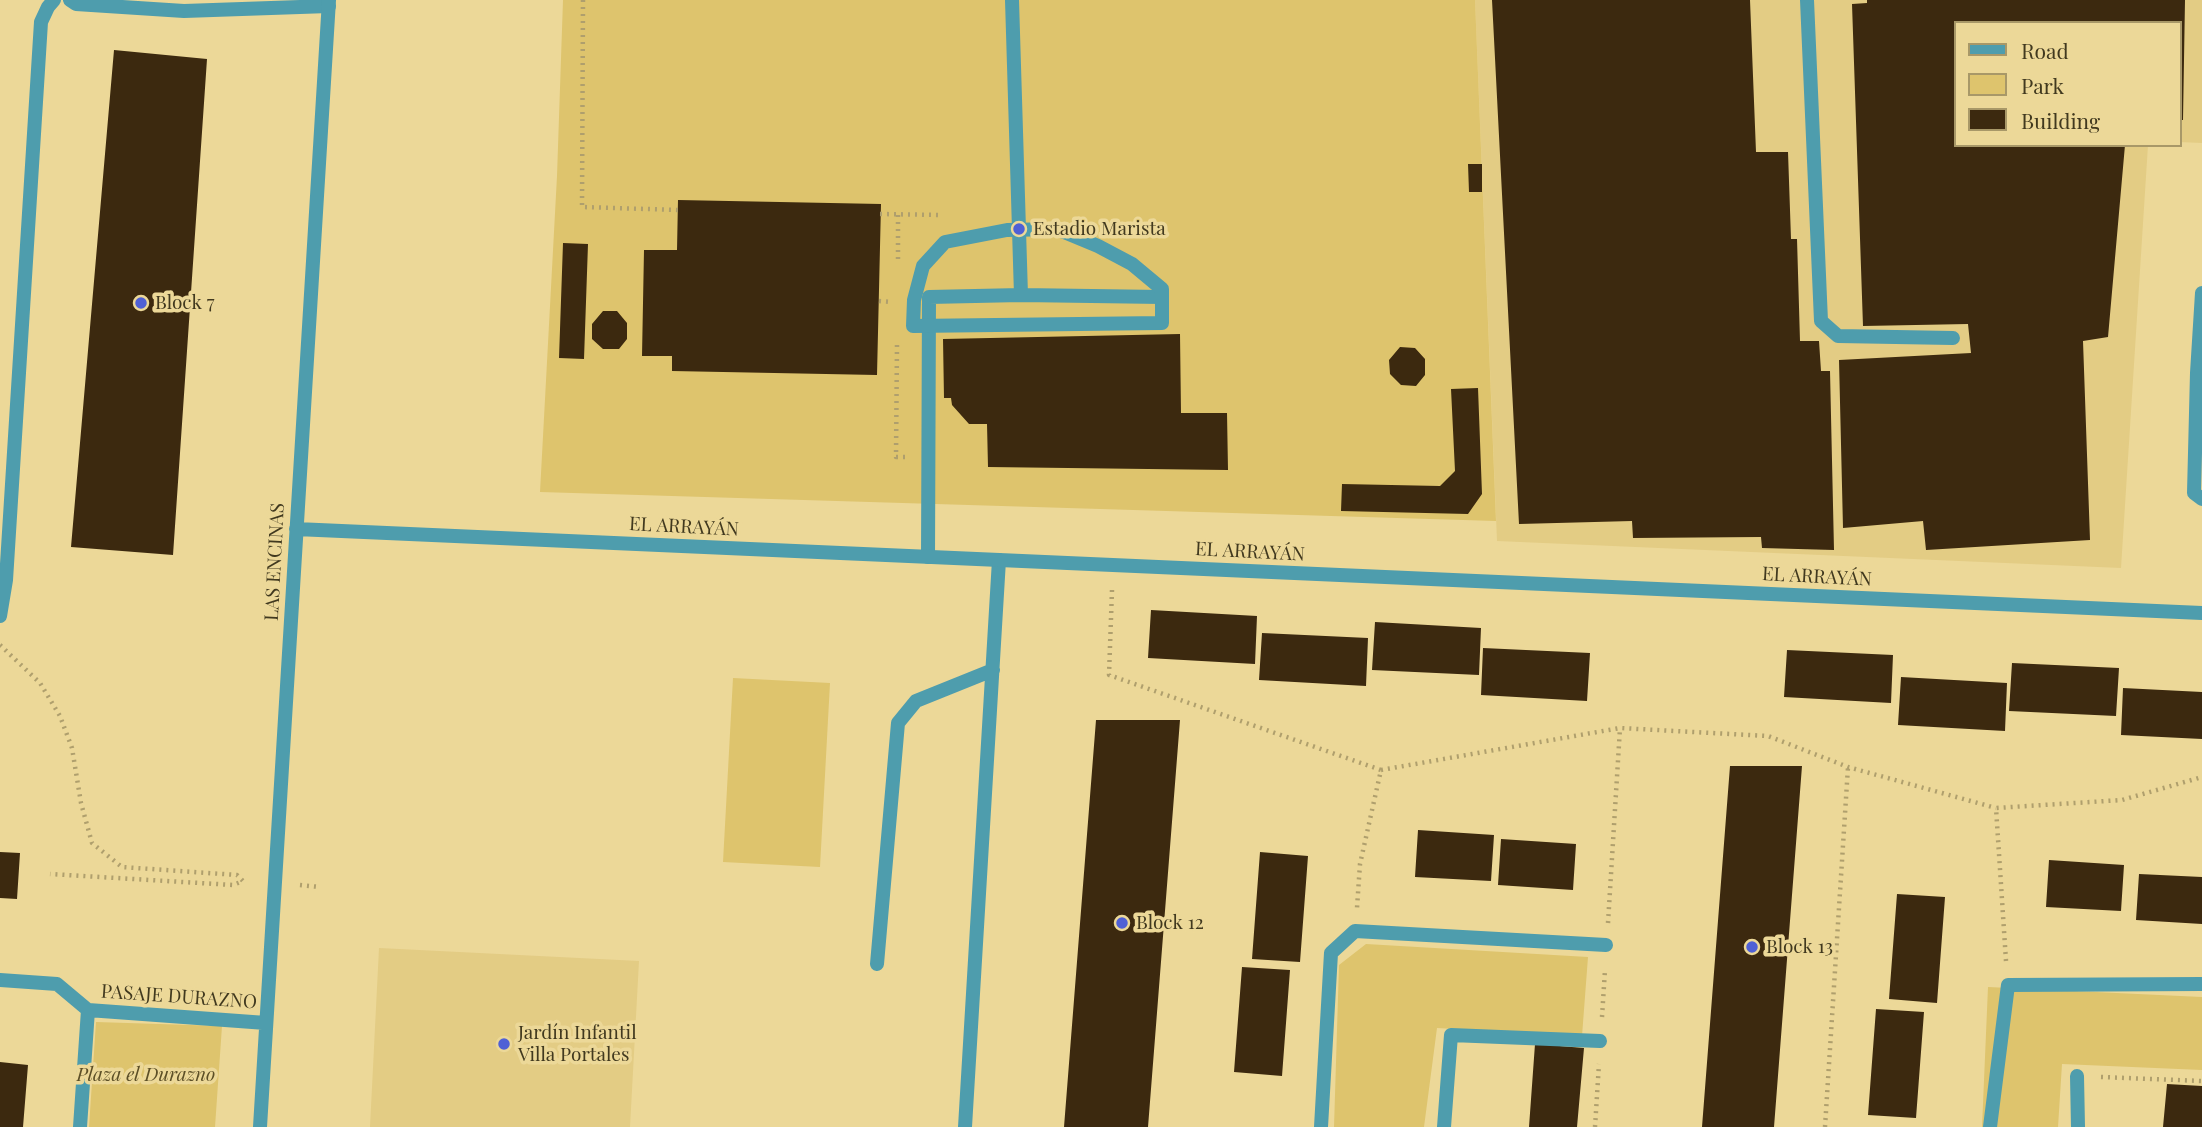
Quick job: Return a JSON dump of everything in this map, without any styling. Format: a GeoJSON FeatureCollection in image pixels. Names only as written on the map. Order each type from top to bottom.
{"type":"FeatureCollection","features":[{"type":"Feature","properties":{"kind":"street"},"geometry":{"type":"LineString","coordinates":[[0,616],[6,580],[41,22],[54,0]]}},
{"type":"Feature","properties":{"kind":"street"},"geometry":{"type":"LineString","coordinates":[[70,0],[76,4],[184,11],[329,3]]}},
{"type":"Feature","properties":{"kind":"street"},"geometry":{"type":"LineString","coordinates":[[1012,0],[1021,295]]}},
{"type":"Feature","properties":{"kind":"street"},"geometry":{"type":"LineString","coordinates":[[1807,0],[1821,321],[1838,336],[1953,338]]}},
{"type":"Feature","properties":{"kind":"street","name":"LAS ENCINAS"},"geometry":{"type":"LineString","coordinates":[[260,1127],[329,3]]}},
{"type":"Feature","properties":{"kind":"street"},"geometry":{"type":"LineString","coordinates":[[1057,229],[1098,246],[1132,264],[1162,289],[1162,297],[1162,323],[913,326],[914,303],[923,266],[945,242],[1007,230],[1057,229]]}},
{"type":"Feature","properties":{"kind":"street"},"geometry":{"type":"LineString","coordinates":[[2202,293],[2194,493],[2202,499]]}},
{"type":"Feature","properties":{"kind":"street"},"geometry":{"type":"LineString","coordinates":[[928,557],[929,297],[1162,297]]}},
{"type":"Feature","properties":{"kind":"street","name":"EL ARRAYÁN"},"geometry":{"type":"LineString","coordinates":[[296,529],[2202,613]]}},
{"type":"Feature","properties":{"kind":"street"},"geometry":{"type":"LineString","coordinates":[[965,1127],[999,560]]}},
{"type":"Feature","properties":{"kind":"street"},"geometry":{"type":"LineString","coordinates":[[877,964],[898,723],[916,701],[992,670]]}},
{"type":"Feature","properties":{"kind":"street"},"geometry":{"type":"LineString","coordinates":[[1321,1127],[1331,953],[1355,931],[1606,945]]}},
{"type":"Feature","properties":{"kind":"street","name":"PASAJE DURAZNO"},"geometry":{"type":"LineString","coordinates":[[0,981],[57,984],[88,1010],[266,1023]]}},
{"type":"Feature","properties":{"kind":"street"},"geometry":{"type":"LineString","coordinates":[[1990,1127],[2008,985],[2202,984]]}},
{"type":"Feature","properties":{"kind":"street","name":"PASAJE DURAZNO"},"geometry":{"type":"LineString","coordinates":[[80,1127],[88,1010]]}},
{"type":"Feature","properties":{"kind":"street"},"geometry":{"type":"LineString","coordinates":[[1444,1127],[1451,1035],[1600,1041]]}},
{"type":"Feature","properties":{"kind":"street"},"geometry":{"type":"LineString","coordinates":[[2077,1076],[2078,1127]]}},
{"type":"Feature","properties":{"kind":"path"},"geometry":{"type":"LineString","coordinates":[[583,0],[582,207],[678,210]]}},
{"type":"Feature","properties":{"kind":"path"},"geometry":{"type":"LineString","coordinates":[[898,214],[898,264]]}},
{"type":"Feature","properties":{"kind":"path"},"geometry":{"type":"LineString","coordinates":[[897,341],[896,457],[928,458]]}},
{"type":"Feature","properties":{"kind":"path"},"geometry":{"type":"LineString","coordinates":[[1112,565],[1109,676],[1381,770],[1620,728],[1768,736],[1848,767],[1996,808],[2122,800],[2202,777]]}},
{"type":"Feature","properties":{"kind":"path"},"geometry":{"type":"LineString","coordinates":[[0,645],[40,683],[60,716],[72,748],[80,803],[92,843],[122,867],[237,875],[243,881],[233,885],[50,874]]}},
{"type":"Feature","properties":{"kind":"path"},"geometry":{"type":"LineString","coordinates":[[1825,1127],[1848,767]]}},
{"type":"Feature","properties":{"kind":"path"},"geometry":{"type":"LineString","coordinates":[[1355,931],[1360,864],[1381,770]]}},
{"type":"Feature","properties":{"kind":"path"},"geometry":{"type":"LineString","coordinates":[[1996,808],[2008,985]]}},
{"type":"Feature","properties":{"kind":"path"},"geometry":{"type":"LineString","coordinates":[[2077,1076],[2202,1081]]}},
{"type":"Feature","properties":{"kind":"shaded area"},"geometry":{"type":"Polygon","coordinates":[[[1475,0],[2202,0],[2202,143],[2181,142],[2181,21],[1954,21],[1954,147],[2148,147],[2121,568],[1497,541],[1475,0]]]}},
{"type":"Feature","properties":{"kind":"shaded area","name":"Jardín Infantil Villa Portales"},"geometry":{"type":"Polygon","coordinates":[[[379,948],[639,961],[630,1127],[370,1127],[379,948]]]}},
{"type":"Feature","properties":{"kind":"green space","name":"Estadio Marista"},"geometry":{"type":"Polygon","coordinates":[[[563,0],[1475,0],[1496,521],[540,492],[557,176],[563,0]]]}},
{"type":"Feature","properties":{"kind":"green space"},"geometry":{"type":"Polygon","coordinates":[[[733,678],[830,683],[820,867],[723,862],[733,678]]]}},
{"type":"Feature","properties":{"kind":"green space"},"geometry":{"type":"Polygon","coordinates":[[[1366,944],[1588,957],[1582,1036],[1437,1028],[1424,1127],[1334,1127],[1339,965],[1366,944]]]}},
{"type":"Feature","properties":{"kind":"green space"},"geometry":{"type":"Polygon","coordinates":[[[1988,987],[2202,997],[2202,1070],[2062,1064],[2058,1127],[1982,1127],[1988,987]]]}},
{"type":"Feature","properties":{"kind":"green space","name":"Plaza el Durazno"},"geometry":{"type":"Polygon","coordinates":[[[96,1022],[222,1026],[215,1127],[89,1127],[96,1022]]]}},
{"type":"Feature","properties":{"kind":"building"},"geometry":{"type":"Polygon","coordinates":[[[1492,0],[1750,0],[1756,152],[1788,152],[1791,239],[1797,239],[1800,341],[1819,341],[1821,371],[1830,371],[1834,550],[1762,548],[1761,537],[1633,538],[1632,521],[1519,524],[1492,0]]]}},
{"type":"Feature","properties":{"kind":"building"},"geometry":{"type":"Polygon","coordinates":[[[1867,0],[2185,0],[2183,120],[2181,21],[1954,21],[1954,147],[2125,147],[2108,337],[2083,341],[2090,540],[1926,550],[1923,521],[1843,528],[1839,360],[1971,353],[1968,324],[1863,326],[1852,4],[1867,3],[1867,0]]]}},
{"type":"Feature","properties":{"kind":"building","name":"Block 7"},"geometry":{"type":"Polygon","coordinates":[[[114,50],[207,59],[173,555],[71,547],[114,50]]]}},
{"type":"Feature","properties":{"kind":"building"},"geometry":{"type":"Polygon","coordinates":[[[1468,164],[1482,164],[1482,192],[1469,192],[1468,164]]]}},
{"type":"Feature","properties":{"kind":"building"},"geometry":{"type":"Polygon","coordinates":[[[678,200],[881,204],[877,375],[672,371],[672,356],[642,356],[644,250],[677,250],[678,200]]]}},
{"type":"Feature","properties":{"kind":"building"},"geometry":{"type":"Polygon","coordinates":[[[563,243],[588,244],[584,359],[559,358],[563,243]]]}},
{"type":"Feature","properties":{"kind":"building"},"geometry":{"type":"Polygon","coordinates":[[[603,311],[617,311],[627,323],[627,339],[619,349],[603,349],[592,339],[592,324],[603,311]]]}},
{"type":"Feature","properties":{"kind":"building"},"geometry":{"type":"Polygon","coordinates":[[[1180,334],[1181,413],[1227,413],[1228,470],[988,467],[987,424],[969,424],[952,405],[951,398],[944,398],[943,339],[1180,334]]]}},
{"type":"Feature","properties":{"kind":"building"},"geometry":{"type":"Polygon","coordinates":[[[1400,347],[1415,348],[1425,359],[1425,375],[1416,386],[1401,385],[1390,374],[1389,360],[1400,347]]]}},
{"type":"Feature","properties":{"kind":"building"},"geometry":{"type":"Polygon","coordinates":[[[1478,388],[1482,494],[1468,514],[1341,511],[1342,484],[1440,486],[1455,471],[1451,389],[1478,388]]]}},
{"type":"Feature","properties":{"kind":"building"},"geometry":{"type":"Polygon","coordinates":[[[1151,610],[1257,616],[1255,664],[1148,658],[1151,610]]]}},
{"type":"Feature","properties":{"kind":"building"},"geometry":{"type":"Polygon","coordinates":[[[1375,622],[1481,628],[1479,675],[1372,670],[1375,622]]]}},
{"type":"Feature","properties":{"kind":"building"},"geometry":{"type":"Polygon","coordinates":[[[1262,633],[1368,638],[1366,686],[1259,680],[1262,633]]]}},
{"type":"Feature","properties":{"kind":"building"},"geometry":{"type":"Polygon","coordinates":[[[1483,648],[1590,653],[1587,701],[1481,695],[1483,648]]]}},
{"type":"Feature","properties":{"kind":"building"},"geometry":{"type":"Polygon","coordinates":[[[1787,650],[1893,655],[1891,703],[1784,697],[1787,650]]]}},
{"type":"Feature","properties":{"kind":"building"},"geometry":{"type":"Polygon","coordinates":[[[2012,663],[2119,668],[2116,716],[2009,711],[2012,663]]]}},
{"type":"Feature","properties":{"kind":"building"},"geometry":{"type":"Polygon","coordinates":[[[1901,677],[2007,683],[2005,731],[1898,725],[1901,677]]]}},
{"type":"Feature","properties":{"kind":"building"},"geometry":{"type":"Polygon","coordinates":[[[2123,688],[2202,692],[2202,739],[2121,735],[2123,688]]]}},
{"type":"Feature","properties":{"kind":"building","name":"Block 12"},"geometry":{"type":"Polygon","coordinates":[[[1096,720],[1180,720],[1148,1127],[1064,1127],[1096,720]]]}},
{"type":"Feature","properties":{"kind":"building","name":"Block 13"},"geometry":{"type":"Polygon","coordinates":[[[1730,766],[1802,766],[1774,1127],[1702,1127],[1730,766]]]}},
{"type":"Feature","properties":{"kind":"building"},"geometry":{"type":"Polygon","coordinates":[[[1418,830],[1494,835],[1491,881],[1415,877],[1418,830]]]}},
{"type":"Feature","properties":{"kind":"building"},"geometry":{"type":"Polygon","coordinates":[[[1501,839],[1576,844],[1573,890],[1498,885],[1501,839]]]}},
{"type":"Feature","properties":{"kind":"building"},"geometry":{"type":"Polygon","coordinates":[[[0,852],[20,853],[17,899],[0,898],[0,852]]]}},
{"type":"Feature","properties":{"kind":"building"},"geometry":{"type":"Polygon","coordinates":[[[1260,852],[1308,856],[1300,962],[1252,959],[1260,852]]]}},
{"type":"Feature","properties":{"kind":"building"},"geometry":{"type":"Polygon","coordinates":[[[2049,860],[2124,865],[2121,911],[2046,907],[2049,860]]]}},
{"type":"Feature","properties":{"kind":"building"},"geometry":{"type":"Polygon","coordinates":[[[2139,874],[2202,877],[2202,924],[2136,920],[2139,874]]]}},
{"type":"Feature","properties":{"kind":"building"},"geometry":{"type":"Polygon","coordinates":[[[1897,894],[1945,897],[1937,1003],[1889,999],[1897,894]]]}},
{"type":"Feature","properties":{"kind":"building"},"geometry":{"type":"Polygon","coordinates":[[[1242,967],[1290,970],[1282,1076],[1234,1072],[1242,967]]]}},
{"type":"Feature","properties":{"kind":"building"},"geometry":{"type":"Polygon","coordinates":[[[1876,1009],[1924,1012],[1916,1118],[1868,1115],[1876,1009]]]}},
{"type":"Feature","properties":{"kind":"building"},"geometry":{"type":"Polygon","coordinates":[[[1535,1044],[1584,1048],[1577,1127],[1529,1127],[1535,1044]]]}},
{"type":"Feature","properties":{"kind":"building"},"geometry":{"type":"Polygon","coordinates":[[[0,1062],[28,1065],[23,1127],[0,1127],[0,1062]]]}},
{"type":"Feature","properties":{"kind":"building"},"geometry":{"type":"Polygon","coordinates":[[[2167,1084],[2202,1086],[2202,1127],[2163,1127],[2167,1084]]]}},
{"type":"Feature","properties":{"kind":"place","name":"Estadio Marista"},"geometry":{"type":"Point","coordinates":[1019,229]}},
{"type":"Feature","properties":{"kind":"place","name":"Block 7"},"geometry":{"type":"Point","coordinates":[141,303]}},
{"type":"Feature","properties":{"kind":"place","name":"Block 12"},"geometry":{"type":"Point","coordinates":[1122,923]}},
{"type":"Feature","properties":{"kind":"place","name":"Block 13"},"geometry":{"type":"Point","coordinates":[1752,947]}},
{"type":"Feature","properties":{"kind":"place","name":"Jardín Infantil Villa Portales"},"geometry":{"type":"Point","coordinates":[504,1044]}}]}
